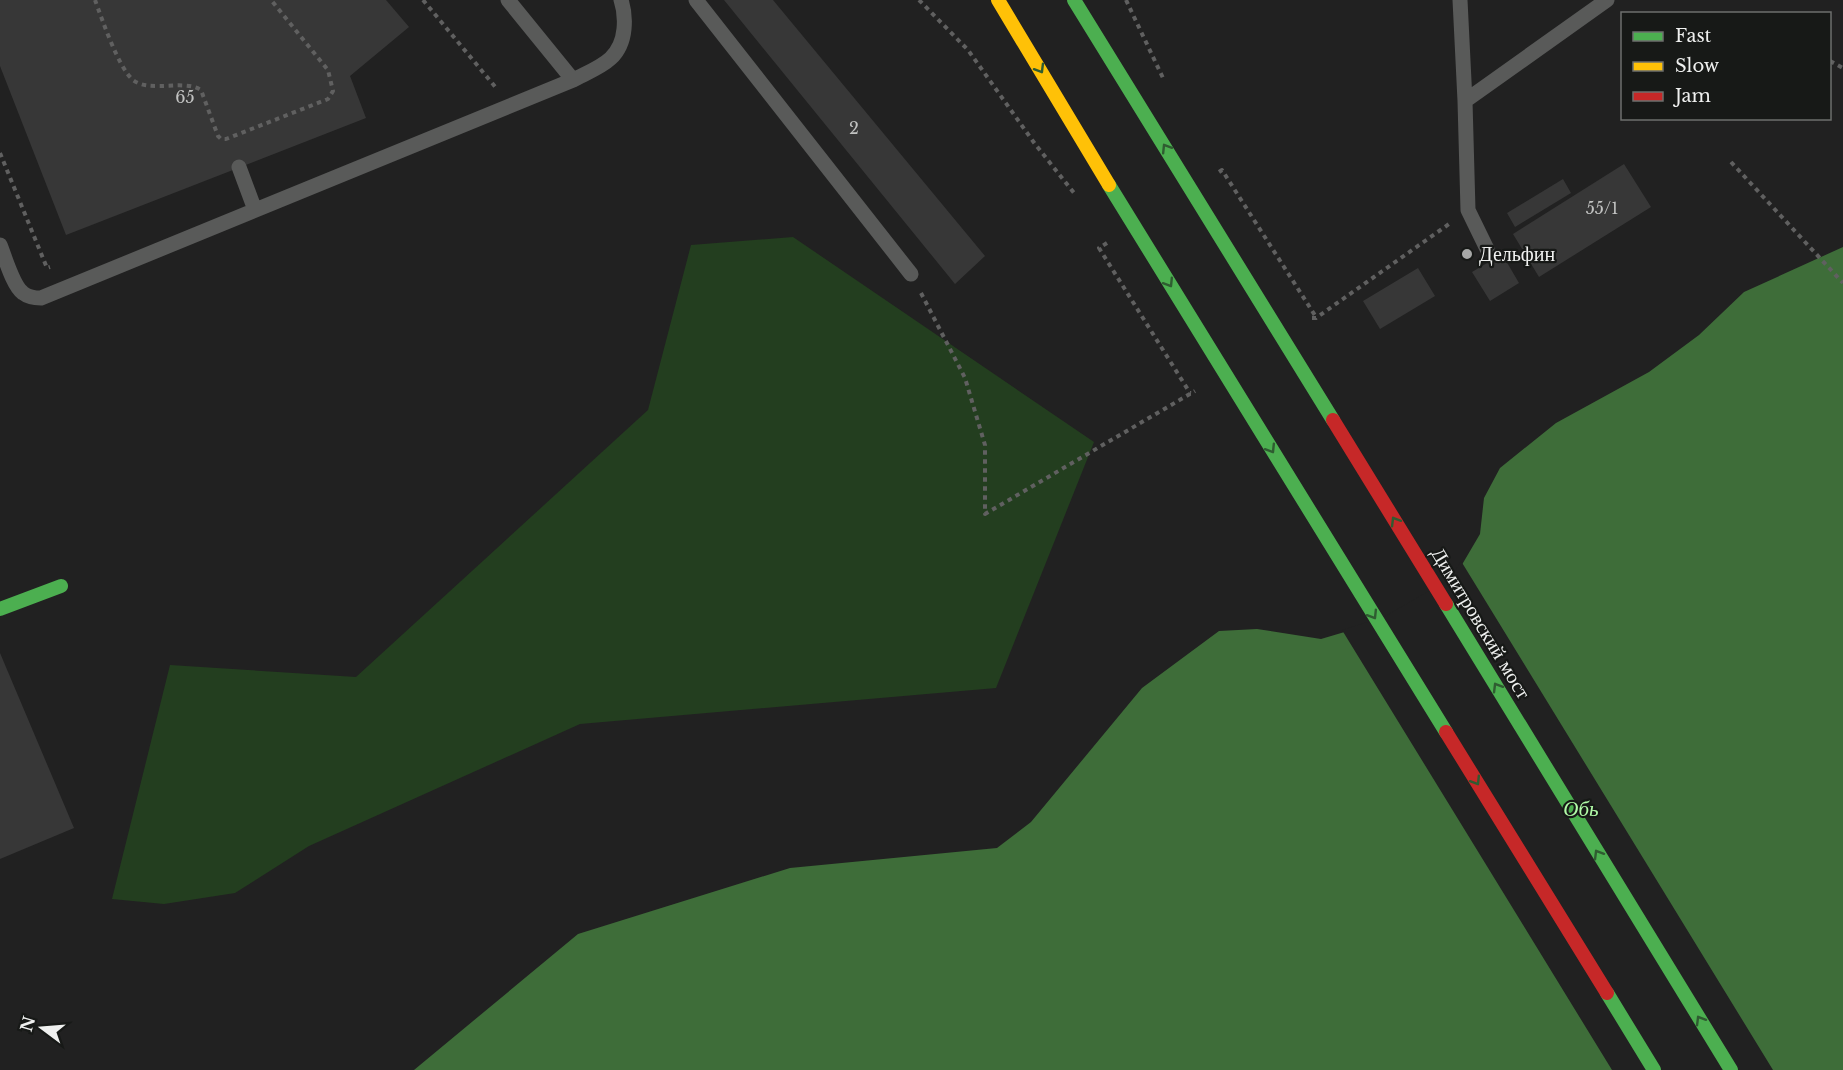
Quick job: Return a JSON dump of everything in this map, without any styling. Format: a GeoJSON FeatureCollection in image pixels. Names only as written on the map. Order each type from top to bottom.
{"type":"FeatureCollection","features":[{"type":"Feature","properties":{"kind":"main road"},"geometry":{"type":"LineString","coordinates":[[991,0],[1010,19]]}},
{"type":"Feature","properties":{"kind":"main road"},"geometry":{"type":"LineString","coordinates":[[998,0],[1138,233],[1654,1070]]}},
{"type":"Feature","properties":{"kind":"main road","name":"Димитровский мост"},"geometry":{"type":"LineString","coordinates":[[1074,0],[1731,1070]]}},
{"type":"Feature","properties":{"kind":"main road"},"geometry":{"type":"LineString","coordinates":[[0,609],[61,586]]}},
{"type":"Feature","properties":{"kind":"lane"},"geometry":{"type":"LineString","coordinates":[[508,0],[573,80]]}},
{"type":"Feature","properties":{"kind":"lane"},"geometry":{"type":"LineString","coordinates":[[0,245],[17,287],[31,297],[41,298],[573,80],[608,62],[619,50],[625,19],[621,0]]}},
{"type":"Feature","properties":{"kind":"lane"},"geometry":{"type":"LineString","coordinates":[[696,0],[911,274]]}},
{"type":"Feature","properties":{"kind":"lane"},"geometry":{"type":"LineString","coordinates":[[1460,0],[1466,101],[1468,210],[1487,249]]}},
{"type":"Feature","properties":{"kind":"lane"},"geometry":{"type":"LineString","coordinates":[[1466,101],[1607,0]]}},
{"type":"Feature","properties":{"kind":"lane"},"geometry":{"type":"LineString","coordinates":[[239,167],[255,210]]}},
{"type":"Feature","properties":{"kind":"path"},"geometry":{"type":"LineString","coordinates":[[95,0],[106,32],[126,70],[134,80],[147,86],[190,87],[201,90],[221,139],[328,99],[333,91],[326,66],[271,0]]}},
{"type":"Feature","properties":{"kind":"path"},"geometry":{"type":"LineString","coordinates":[[423,0],[511,106]]}},
{"type":"Feature","properties":{"kind":"path"},"geometry":{"type":"LineString","coordinates":[[919,0],[968,50],[1035,144],[1076,196]]}},
{"type":"Feature","properties":{"kind":"path"},"geometry":{"type":"LineString","coordinates":[[0,153],[47,268],[58,264]]}},
{"type":"Feature","properties":{"kind":"path"},"geometry":{"type":"LineString","coordinates":[[1731,162],[1843,283]]}},
{"type":"Feature","properties":{"kind":"path"},"geometry":{"type":"LineString","coordinates":[[1222,170],[1314,318],[1468,210]]}},
{"type":"Feature","properties":{"kind":"path"},"geometry":{"type":"LineString","coordinates":[[911,274],[965,378],[985,446],[985,514],[1195,391],[1190,393],[1100,248],[1111,239]]}},
{"type":"Feature","properties":{"kind":"shaded area"},"geometry":{"type":"Polygon","coordinates":[[[793,237],[1094,442],[996,688],[580,724],[309,846],[235,893],[164,904],[112,899],[170,665],[356,677],[648,410],[691,245],[793,237]]]}},
{"type":"Feature","properties":{"kind":"water","name":"Обь"},"geometry":{"type":"Polygon","coordinates":[[[1843,247],[1843,1070],[414,1070],[578,934],[790,868],[997,848],[1031,822],[1142,688],[1219,631],[1257,629],[1321,639],[1385,620],[1453,580],[1480,534],[1484,498],[1500,468],[1556,423],[1649,372],[1699,335],[1744,292],[1843,247]]]}},
{"type":"Feature","properties":{"kind":"pier"},"geometry":{"type":"Polygon","coordinates":[[[1461,561],[1773,1070],[1612,1070],[1342,630],[1384,617],[1451,578],[1461,561]]]}},
{"type":"Feature","properties":{"kind":"building"},"geometry":{"type":"Polygon","coordinates":[[[0,0],[386,0],[409,27],[350,76],[366,118],[66,235],[0,66],[0,0]]]}},
{"type":"Feature","properties":{"kind":"building"},"geometry":{"type":"Polygon","coordinates":[[[724,0],[773,0],[985,256],[955,284],[724,0]]]}},
{"type":"Feature","properties":{"kind":"building"},"geometry":{"type":"Polygon","coordinates":[[[1624,164],[1651,207],[1539,277],[1513,234],[1624,164]]]}},
{"type":"Feature","properties":{"kind":"building"},"geometry":{"type":"Polygon","coordinates":[[[1563,179],[1571,193],[1515,227],[1507,213],[1563,179]]]}},
{"type":"Feature","properties":{"kind":"building"},"geometry":{"type":"Polygon","coordinates":[[[1502,254],[1519,283],[1490,301],[1472,272],[1502,254]]]}},
{"type":"Feature","properties":{"kind":"building"},"geometry":{"type":"Polygon","coordinates":[[[1418,268],[1435,296],[1380,329],[1363,301],[1418,268]]]}},
{"type":"Feature","properties":{"kind":"building"},"geometry":{"type":"Polygon","coordinates":[[[0,653],[74,828],[0,859],[0,653]]]}},
{"type":"Feature","properties":{"kind":"traffic: fast"},"geometry":{"type":"LineString","coordinates":[[1074,0],[1333,420]]}},
{"type":"Feature","properties":{"kind":"traffic: fast"},"geometry":{"type":"LineString","coordinates":[[1109,185],[1446,732]]}},
{"type":"Feature","properties":{"kind":"traffic: fast"},"geometry":{"type":"LineString","coordinates":[[0,609],[61,586]]}},
{"type":"Feature","properties":{"kind":"traffic: fast"},"geometry":{"type":"LineString","coordinates":[[1446,604],[1731,1070]]}},
{"type":"Feature","properties":{"kind":"traffic: fast"},"geometry":{"type":"LineString","coordinates":[[1607,993],[1654,1070]]}},
{"type":"Feature","properties":{"kind":"traffic: slow"},"geometry":{"type":"LineString","coordinates":[[998,0],[1109,185]]}},
{"type":"Feature","properties":{"kind":"traffic: jam"},"geometry":{"type":"LineString","coordinates":[[1333,420],[1446,604]]}},
{"type":"Feature","properties":{"kind":"traffic: jam"},"geometry":{"type":"LineString","coordinates":[[1446,732],[1607,993]]}},
{"type":"Feature","properties":{"kind":"place","name":"Дельфин"},"geometry":{"type":"Point","coordinates":[1467,254]}}]}
